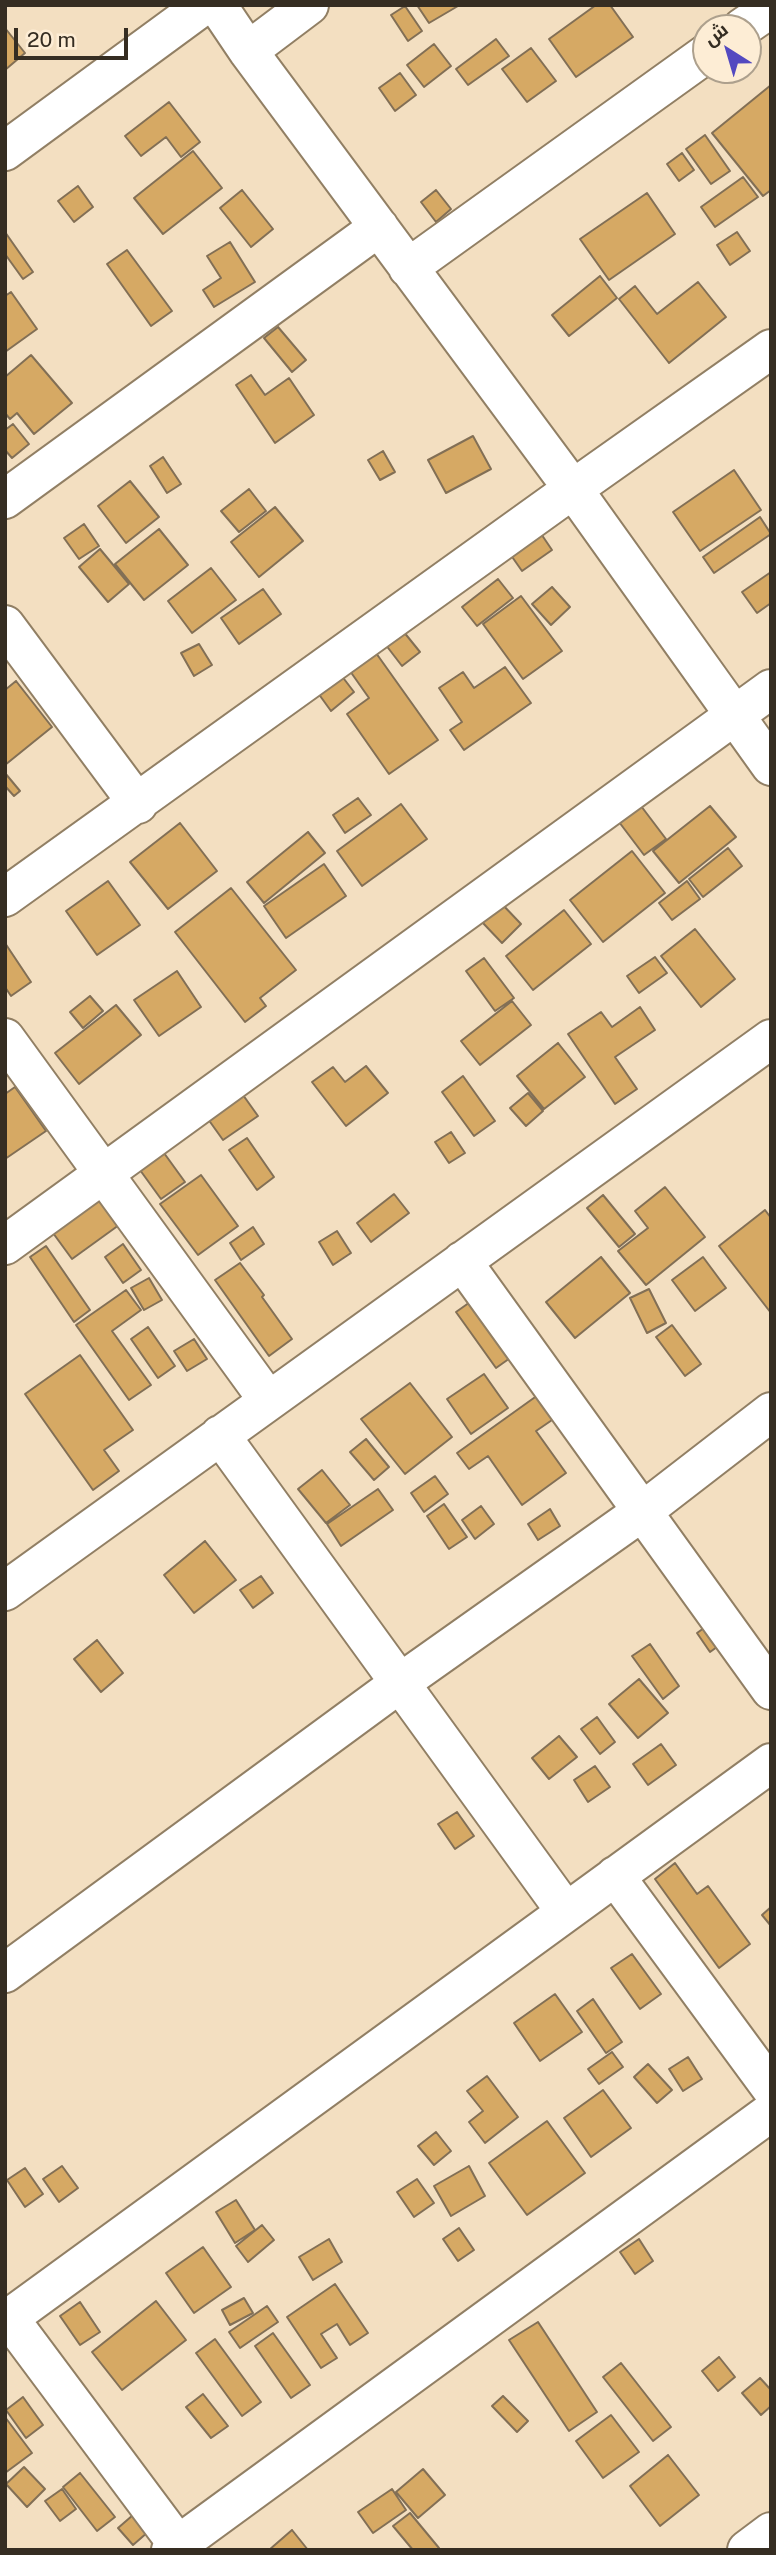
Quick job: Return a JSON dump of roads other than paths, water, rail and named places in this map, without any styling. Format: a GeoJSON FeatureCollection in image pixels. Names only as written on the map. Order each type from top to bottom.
{"type":"FeatureCollection","features":[{"type":"Feature","properties":{"kind":"street"},"geometry":{"type":"LineString","coordinates":[[5,151],[204,5]]}},
{"type":"Feature","properties":{"kind":"street"},"geometry":{"type":"LineString","coordinates":[[217,5],[248,51],[573,489],[771,766]]}},
{"type":"Feature","properties":{"kind":"street"},"geometry":{"type":"LineString","coordinates":[[248,51],[309,5]]}},
{"type":"Feature","properties":{"kind":"street"},"geometry":{"type":"LineString","coordinates":[[408,268],[692,64]]}},
{"type":"Feature","properties":{"kind":"street"},"geometry":{"type":"LineString","coordinates":[[5,499],[379,227]]}},
{"type":"Feature","properties":{"kind":"street"},"geometry":{"type":"LineString","coordinates":[[5,897],[771,349]]}},
{"type":"Feature","properties":{"kind":"street"},"geometry":{"type":"LineString","coordinates":[[5,625],[138,804]]}},
{"type":"Feature","properties":{"kind":"street"},"geometry":{"type":"LineString","coordinates":[[5,1245],[771,689]]}},
{"type":"Feature","properties":{"kind":"street"},"geometry":{"type":"LineString","coordinates":[[5,1038],[268,1400]]}},
{"type":"Feature","properties":{"kind":"street"},"geometry":{"type":"LineString","coordinates":[[5,1591],[771,1039]]}},
{"type":"Feature","properties":{"kind":"street"},"geometry":{"type":"LineString","coordinates":[[462,1261],[771,1690]]}},
{"type":"Feature","properties":{"kind":"street"},"geometry":{"type":"LineString","coordinates":[[5,1973],[400,1683],[643,1511],[771,1412]]}},
{"type":"Feature","properties":{"kind":"street"},"geometry":{"type":"LineString","coordinates":[[220,1435],[566,1912]]}},
{"type":"Feature","properties":{"kind":"street"},"geometry":{"type":"LineString","coordinates":[[771,1763],[7,2319],[177,2548],[771,2112]]}},
{"type":"Feature","properties":{"kind":"street"},"geometry":{"type":"LineString","coordinates":[[615,1876],[771,2088]]}},
{"type":"Feature","properties":{"kind":"street"},"geometry":{"type":"LineString","coordinates":[[747,2550],[771,2532]]}}]}
